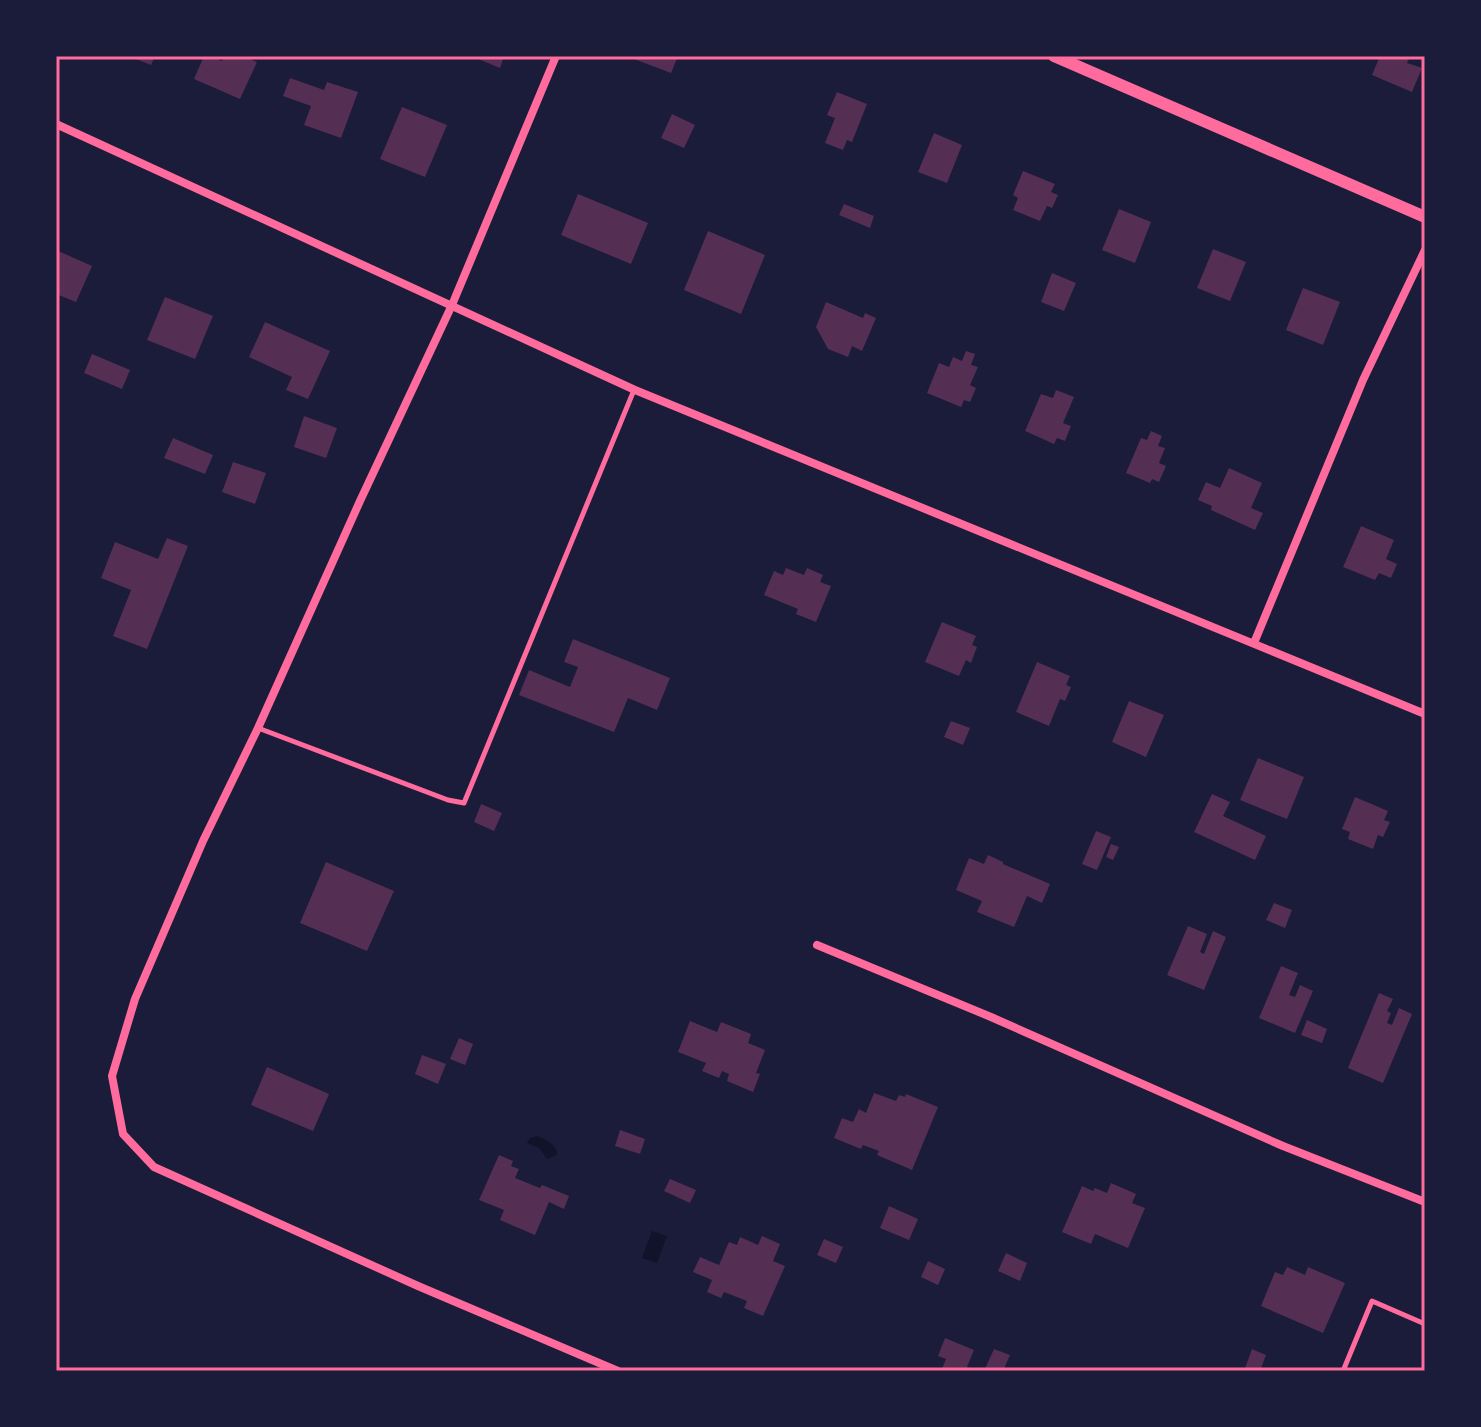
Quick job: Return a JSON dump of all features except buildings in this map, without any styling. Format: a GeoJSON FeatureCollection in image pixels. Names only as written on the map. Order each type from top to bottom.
{"type":"FeatureCollection","features":[{"type":"Feature","properties":{"kind":"street"},"geometry":{"type":"LineString","coordinates":[[556,56],[452,305],[203,841],[135,999],[112,1076],[123,1134],[154,1167],[418,1286],[618,1371]]}},
{"type":"Feature","properties":{"kind":"street"},"geometry":{"type":"LineString","coordinates":[[1054,56],[1425,217]]}},
{"type":"Feature","properties":{"kind":"street"},"geometry":{"type":"LineString","coordinates":[[56,124],[635,390],[1425,714]]}},
{"type":"Feature","properties":{"kind":"street"},"geometry":{"type":"LineString","coordinates":[[1254,643],[1363,380],[1425,250]]}},
{"type":"Feature","properties":{"kind":"street"},"geometry":{"type":"LineString","coordinates":[[817,945],[991,1017],[1283,1146],[1425,1202]]}},
{"type":"Feature","properties":{"kind":"lane"},"geometry":{"type":"LineString","coordinates":[[258,728],[448,800],[464,803],[635,390]]}},
{"type":"Feature","properties":{"kind":"lane"},"geometry":{"type":"LineString","coordinates":[[1343,1371],[1372,1301],[1425,1324]]}},
{"type":"Feature","properties":{"kind":"shaded area"},"geometry":{"type":"Polygon","coordinates":[[[537,1136],[553,1145],[557,1155],[547,1159],[539,1148],[527,1143],[537,1136]]]}},
{"type":"Feature","properties":{"kind":"shaded area"},"geometry":{"type":"Polygon","coordinates":[[[652,1231],[667,1236],[657,1263],[642,1258],[652,1231]]]}}]}
